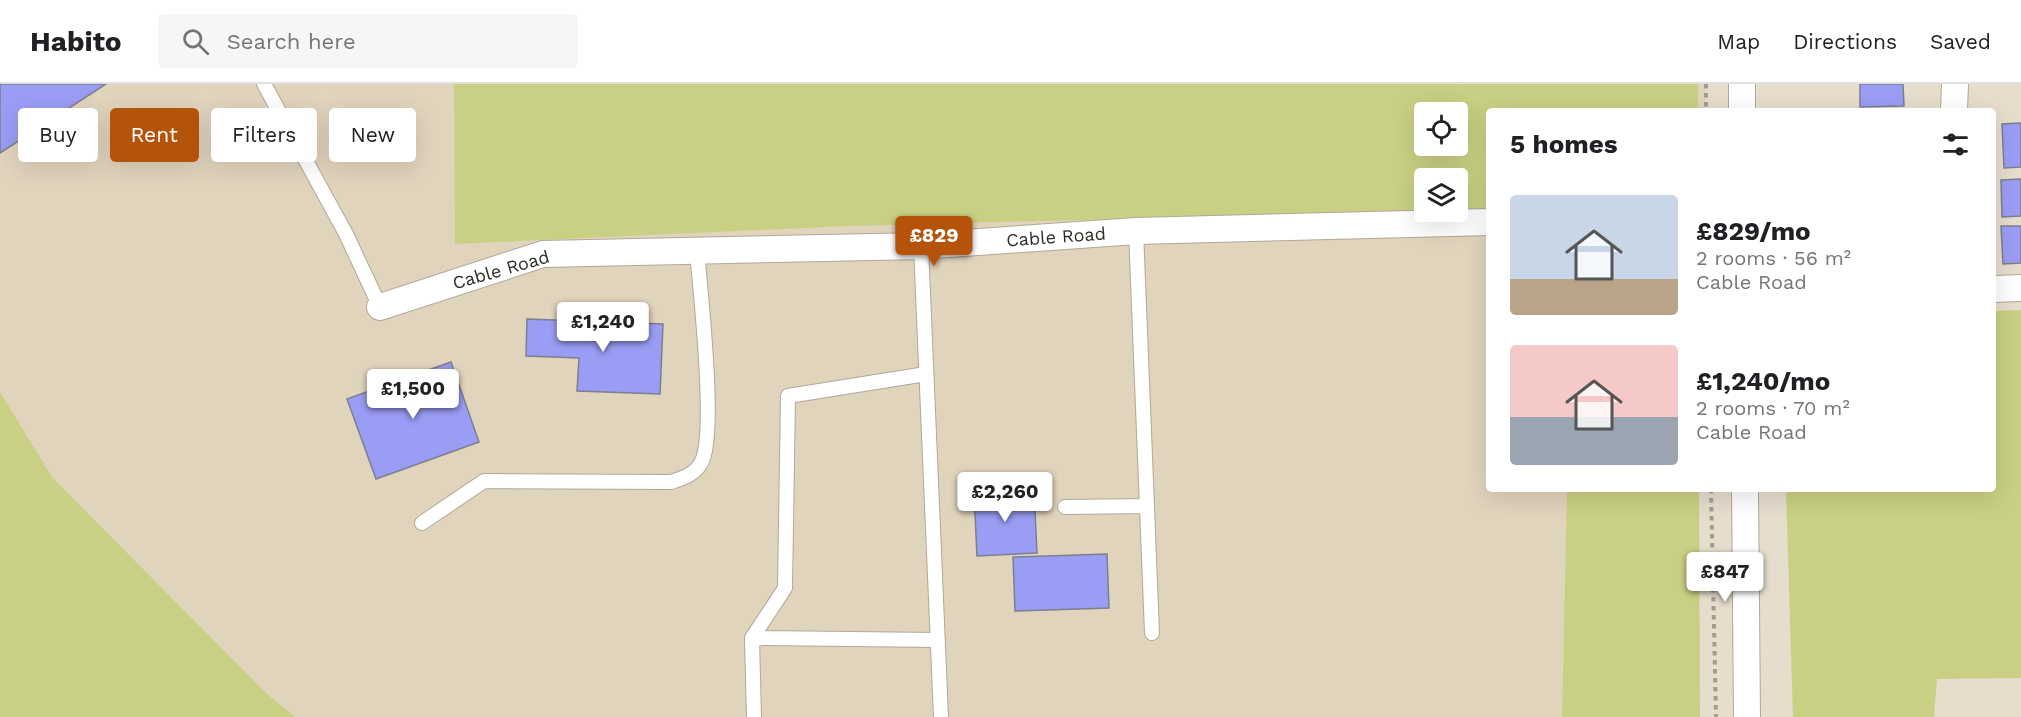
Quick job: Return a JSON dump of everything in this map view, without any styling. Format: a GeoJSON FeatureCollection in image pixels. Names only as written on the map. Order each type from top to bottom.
{"type":"FeatureCollection","features":[{"type":"Feature","properties":{"kind":"street"},"geometry":{"type":"LineString","coordinates":[[1742,84],[1742,108]]}},
{"type":"Feature","properties":{"kind":"street"},"geometry":{"type":"LineString","coordinates":[[1954,108],[1955,84]]}},
{"type":"Feature","properties":{"kind":"street","name":"Cable Road"},"geometry":{"type":"LineString","coordinates":[[380,308],[543,254],[921,246],[1136,231],[1486,222]]}},
{"type":"Feature","properties":{"kind":"street"},"geometry":{"type":"LineString","coordinates":[[1996,289],[2021,288]]}},
{"type":"Feature","properties":{"kind":"street"},"geometry":{"type":"LineString","coordinates":[[1745,492],[1747,717]]}},
{"type":"Feature","properties":{"kind":"lane"},"geometry":{"type":"LineString","coordinates":[[264,84],[346,234],[380,308]]}},
{"type":"Feature","properties":{"kind":"lane"},"geometry":{"type":"LineString","coordinates":[[1136,231],[1152,633]]}},
{"type":"Feature","properties":{"kind":"lane"},"geometry":{"type":"LineString","coordinates":[[921,246],[941,717]]}},
{"type":"Feature","properties":{"kind":"lane"},"geometry":{"type":"LineString","coordinates":[[422,523],[484,481],[671,482],[691,475],[702,462],[709,432],[697,250]]}},
{"type":"Feature","properties":{"kind":"lane"},"geometry":{"type":"LineString","coordinates":[[754,717],[752,638],[785,588],[788,396],[926,374]]}},
{"type":"Feature","properties":{"kind":"lane"},"geometry":{"type":"LineString","coordinates":[[1065,507],[1147,506]]}},
{"type":"Feature","properties":{"kind":"lane"},"geometry":{"type":"LineString","coordinates":[[752,638],[938,640]]}},
{"type":"Feature","properties":{"kind":"path"},"geometry":{"type":"LineString","coordinates":[[1706,84],[1706,108]]}},
{"type":"Feature","properties":{"kind":"path"},"geometry":{"type":"LineString","coordinates":[[1711,492],[1716,717]]}},
{"type":"Feature","properties":{"kind":"shaded area"},"geometry":{"type":"Polygon","coordinates":[[[0,84],[1705,84],[1705,108],[1486,108],[1486,492],[1567,492],[1562,717],[295,717],[266,693],[52,477],[0,392],[0,84]]]}},
{"type":"Feature","properties":{"kind":"green space"},"geometry":{"type":"Polygon","coordinates":[[[454,84],[1698,84],[1698,108],[1486,108],[1486,209],[1468,210],[1468,168],[1414,168],[1414,211],[848,226],[455,244],[454,84]]]}},
{"type":"Feature","properties":{"kind":"green space"},"geometry":{"type":"Polygon","coordinates":[[[2021,310],[2021,678],[1937,679],[1934,717],[1793,717],[1786,492],[1996,492],[1996,311],[2021,310]]]}},
{"type":"Feature","properties":{"kind":"green space"},"geometry":{"type":"Polygon","coordinates":[[[0,392],[52,477],[266,693],[295,717],[0,717],[0,392]]]}},
{"type":"Feature","properties":{"kind":"green space"},"geometry":{"type":"Polygon","coordinates":[[[1567,492],[1699,492],[1700,717],[1562,717],[1567,492]]]}},
{"type":"Feature","properties":{"kind":"building"},"geometry":{"type":"Polygon","coordinates":[[[0,84],[106,84],[69,108],[18,108],[18,141],[0,153],[0,84]]]}},
{"type":"Feature","properties":{"kind":"building"},"geometry":{"type":"Polygon","coordinates":[[[1860,84],[1903,84],[1904,106],[1860,107],[1860,84]]]}},
{"type":"Feature","properties":{"kind":"building"},"geometry":{"type":"Polygon","coordinates":[[[2021,123],[2021,167],[2004,168],[2002,124],[2021,123]]]}},
{"type":"Feature","properties":{"kind":"building"},"geometry":{"type":"Polygon","coordinates":[[[2021,179],[2021,216],[2002,217],[2001,180],[2021,179]]]}},
{"type":"Feature","properties":{"kind":"building"},"geometry":{"type":"Polygon","coordinates":[[[2001,226],[2021,226],[2021,263],[2003,264],[2001,226]]]}},
{"type":"Feature","properties":{"kind":"building"},"geometry":{"type":"Polygon","coordinates":[[[527,319],[663,324],[660,394],[577,391],[579,358],[526,356],[527,319]]]}},
{"type":"Feature","properties":{"kind":"building"},"geometry":{"type":"Polygon","coordinates":[[[451,362],[479,442],[376,479],[347,399],[451,362]]]}},
{"type":"Feature","properties":{"kind":"building"},"geometry":{"type":"Polygon","coordinates":[[[1034,490],[1037,553],[977,556],[974,493],[1034,490]]]}},
{"type":"Feature","properties":{"kind":"building"},"geometry":{"type":"Polygon","coordinates":[[[1107,554],[1109,608],[1015,611],[1013,557],[1107,554]]]}}]}
